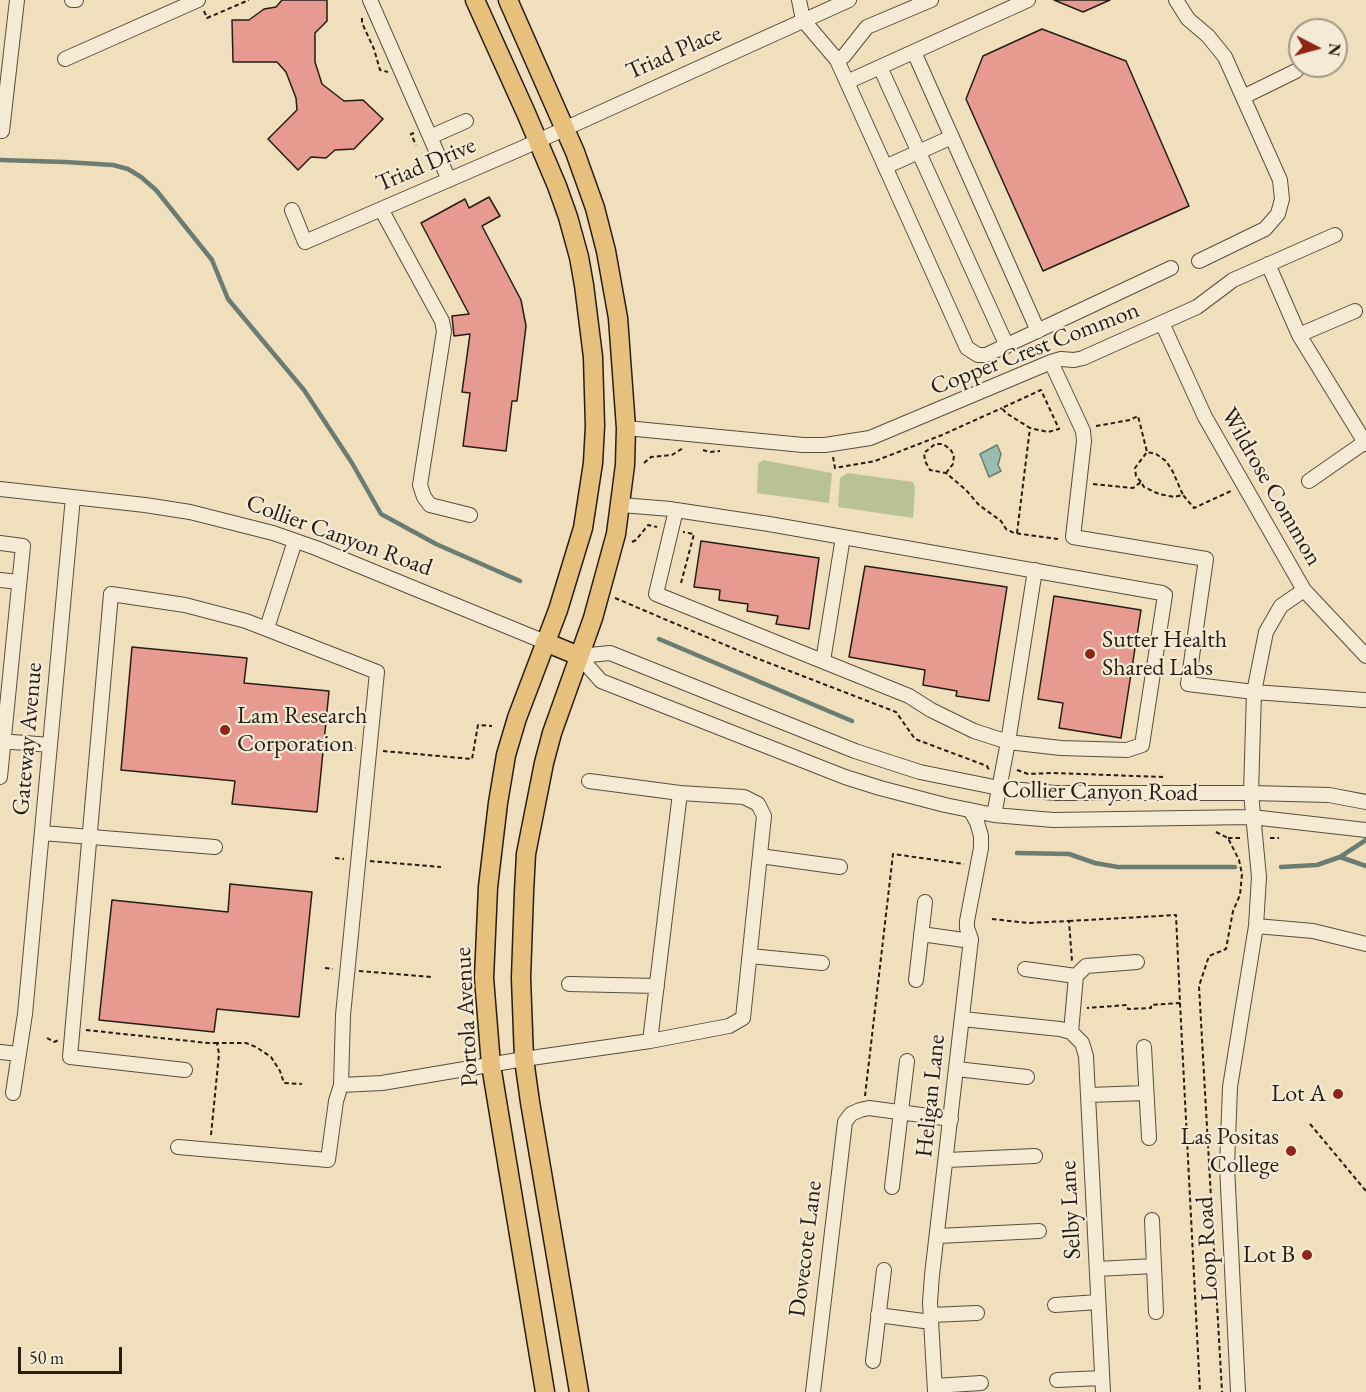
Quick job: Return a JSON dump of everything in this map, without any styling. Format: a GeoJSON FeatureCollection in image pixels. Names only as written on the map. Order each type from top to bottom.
{"type":"FeatureCollection","features":[{"type":"Feature","properties":{"kind":"main road","name":"Portola Avenue"},"geometry":{"type":"LineString","coordinates":[[475,0],[557,186],[579,257],[590,319],[595,426],[594,463],[583,528],[558,610],[517,718],[506,755],[488,887],[484,978],[491,1065],[545,1392]]}},
{"type":"Feature","properties":{"kind":"main road"},"geometry":{"type":"LineString","coordinates":[[508,0],[565,128],[595,208],[606,251],[618,318],[626,428],[621,505],[601,592],[552,733],[526,854],[521,978],[524,1059],[579,1392]]}},
{"type":"Feature","properties":{"kind":"main road","name":"Collier Canyon Road"},"geometry":{"type":"LineString","coordinates":[[545,642],[579,656]]}},
{"type":"Feature","properties":{"kind":"street"},"geometry":{"type":"LineString","coordinates":[[2,132],[7,27],[17,0]]}},
{"type":"Feature","properties":{"kind":"street"},"geometry":{"type":"LineString","coordinates":[[370,0],[448,180]]}},
{"type":"Feature","properties":{"kind":"street"},"geometry":{"type":"LineString","coordinates":[[799,0],[803,20],[837,60],[967,348],[978,355],[986,356],[1171,268]]}},
{"type":"Feature","properties":{"kind":"street","name":"Triad Place"},"geometry":{"type":"LineString","coordinates":[[565,128],[849,0]]}},
{"type":"Feature","properties":{"kind":"street"},"geometry":{"type":"LineString","coordinates":[[837,60],[844,56],[867,27],[931,0]]}},
{"type":"Feature","properties":{"kind":"street"},"geometry":{"type":"LineString","coordinates":[[847,82],[1028,0]]}},
{"type":"Feature","properties":{"kind":"street"},"geometry":{"type":"LineString","coordinates":[[1176,0],[1188,19],[1208,36],[1225,57],[1280,180],[1282,199],[1278,214],[1265,229],[1199,261]]}},
{"type":"Feature","properties":{"kind":"street"},"geometry":{"type":"LineString","coordinates":[[65,59],[201,4]]}},
{"type":"Feature","properties":{"kind":"street"},"geometry":{"type":"LineString","coordinates":[[915,52],[1038,331]]}},
{"type":"Feature","properties":{"kind":"street"},"geometry":{"type":"LineString","coordinates":[[880,67],[1007,346]]}},
{"type":"Feature","properties":{"kind":"street"},"geometry":{"type":"LineString","coordinates":[[1243,97],[1288,75]]}},
{"type":"Feature","properties":{"kind":"street"},"geometry":{"type":"LineString","coordinates":[[430,137],[466,121]]}},
{"type":"Feature","properties":{"kind":"street","name":"Triad Drive"},"geometry":{"type":"LineString","coordinates":[[292,210],[305,242],[565,128]]}},
{"type":"Feature","properties":{"kind":"street"},"geometry":{"type":"LineString","coordinates":[[885,167],[952,137]]}},
{"type":"Feature","properties":{"kind":"street"},"geometry":{"type":"LineString","coordinates":[[381,209],[442,321],[444,331],[420,485],[430,505],[470,515]]}},
{"type":"Feature","properties":{"kind":"street","name":"Copper Crest Common"},"geometry":{"type":"LineString","coordinates":[[626,428],[803,444],[848,443],[870,438],[1051,362],[1083,358],[1209,300],[1233,280],[1335,235]]}},
{"type":"Feature","properties":{"kind":"street"},"geometry":{"type":"LineString","coordinates":[[1268,264],[1299,335],[1365,443],[1309,481]]}},
{"type":"Feature","properties":{"kind":"street"},"geometry":{"type":"LineString","coordinates":[[1299,335],[1355,311]]}},
{"type":"Feature","properties":{"kind":"street","name":"Wildrose Common"},"geometry":{"type":"LineString","coordinates":[[1162,323],[1205,417],[1304,590],[1366,656]]}},
{"type":"Feature","properties":{"kind":"street"},"geometry":{"type":"LineString","coordinates":[[1051,362],[1083,432],[1084,441],[1073,537],[1206,559],[1188,684],[1254,692],[1364,700]]}},
{"type":"Feature","properties":{"kind":"street","name":"Collier Canyon Road"},"geometry":{"type":"LineString","coordinates":[[0,489],[190,512],[232,521],[295,541],[545,642]]}},
{"type":"Feature","properties":{"kind":"street","name":"Gateway Avenue"},"geometry":{"type":"LineString","coordinates":[[13,1093],[25,1014],[73,497]]}},
{"type":"Feature","properties":{"kind":"street"},"geometry":{"type":"LineString","coordinates":[[621,505],[676,510],[843,537],[1162,593],[1165,596],[1142,745],[1127,750],[1062,748],[1008,742],[974,731],[909,696],[656,594],[676,510]]}},
{"type":"Feature","properties":{"kind":"street"},"geometry":{"type":"LineString","coordinates":[[823,662],[843,537]]}},
{"type":"Feature","properties":{"kind":"street"},"geometry":{"type":"LineString","coordinates":[[267,628],[295,541]]}},
{"type":"Feature","properties":{"kind":"street"},"geometry":{"type":"LineString","coordinates":[[0,543],[23,546],[0,777]]}},
{"type":"Feature","properties":{"kind":"street"},"geometry":{"type":"LineString","coordinates":[[994,815],[1035,570]]}},
{"type":"Feature","properties":{"kind":"street"},"geometry":{"type":"LineString","coordinates":[[0,580],[19,582]]}},
{"type":"Feature","properties":{"kind":"street","name":"Loop Road"},"geometry":{"type":"LineString","coordinates":[[1238,1392],[1228,1195],[1230,1087],[1256,926],[1259,877],[1251,793],[1254,692],[1266,632],[1281,606],[1304,590]]}},
{"type":"Feature","properties":{"kind":"street"},"geometry":{"type":"LineString","coordinates":[[178,1147],[328,1160],[336,1101],[341,1085],[343,1015],[377,672],[267,628],[185,605],[111,594],[70,1057],[185,1070]]}},
{"type":"Feature","properties":{"kind":"street","name":"Collier Canyon Road"},"geometry":{"type":"LineString","coordinates":[[579,656],[610,653],[855,751],[920,772],[999,788],[1056,793],[1329,795],[1366,802]]}},
{"type":"Feature","properties":{"kind":"street","name":"Collier Canyon Road"},"geometry":{"type":"LineString","coordinates":[[579,656],[601,681],[811,765],[880,788],[969,810],[994,815],[1087,820],[1252,817],[1366,830]]}},
{"type":"Feature","properties":{"kind":"street"},"geometry":{"type":"LineString","coordinates":[[2,741],[50,746]]}},
{"type":"Feature","properties":{"kind":"street"},"geometry":{"type":"LineString","coordinates":[[341,1085],[382,1083],[650,1041],[729,1026],[743,1018],[764,816],[758,804],[744,796],[680,793],[589,781]]}},
{"type":"Feature","properties":{"kind":"street"},"geometry":{"type":"LineString","coordinates":[[650,1041],[680,793]]}},
{"type":"Feature","properties":{"kind":"street","name":"Heligan Lane"},"geometry":{"type":"LineString","coordinates":[[935,1389],[931,1318],[932,1275],[971,940],[967,921],[981,848],[981,836],[977,822],[969,810]]}},
{"type":"Feature","properties":{"kind":"street"},"geometry":{"type":"LineString","coordinates":[[42,832],[214,847]]}},
{"type":"Feature","properties":{"kind":"street"},"geometry":{"type":"LineString","coordinates":[[760,856],[840,867]]}},
{"type":"Feature","properties":{"kind":"street"},"geometry":{"type":"LineString","coordinates":[[916,980],[925,902]]}},
{"type":"Feature","properties":{"kind":"street"},"geometry":{"type":"LineString","coordinates":[[1256,926],[1313,931],[1366,944]]}},
{"type":"Feature","properties":{"kind":"street"},"geometry":{"type":"LineString","coordinates":[[921,934],[971,940]]}},
{"type":"Feature","properties":{"kind":"street"},"geometry":{"type":"LineString","coordinates":[[750,956],[822,963]]}},
{"type":"Feature","properties":{"kind":"street"},"geometry":{"type":"LineString","coordinates":[[962,1019],[1071,1032],[1074,976],[1086,966],[1137,962]]}},
{"type":"Feature","properties":{"kind":"street"},"geometry":{"type":"LineString","coordinates":[[1025,969],[1074,976]]}},
{"type":"Feature","properties":{"kind":"street"},"geometry":{"type":"LineString","coordinates":[[569,984],[657,986]]}},
{"type":"Feature","properties":{"kind":"street","name":"Selby Lane"},"geometry":{"type":"LineString","coordinates":[[1071,1032],[1082,1043],[1086,1056],[1103,1385]]}},
{"type":"Feature","properties":{"kind":"street"},"geometry":{"type":"LineString","coordinates":[[1144,1047],[1149,1138]]}},
{"type":"Feature","properties":{"kind":"street"},"geometry":{"type":"LineString","coordinates":[[0,1052],[19,1054]]}},
{"type":"Feature","properties":{"kind":"street"},"geometry":{"type":"LineString","coordinates":[[892,1187],[907,1061]]}},
{"type":"Feature","properties":{"kind":"street"},"geometry":{"type":"LineString","coordinates":[[957,1069],[1027,1077]]}},
{"type":"Feature","properties":{"kind":"street"},"geometry":{"type":"LineString","coordinates":[[1088,1095],[1146,1093]]}},
{"type":"Feature","properties":{"kind":"street"},"geometry":{"type":"LineString","coordinates":[[858,1112],[901,1112],[951,1119]]}},
{"type":"Feature","properties":{"kind":"street","name":"Dovecote Lane"},"geometry":{"type":"LineString","coordinates":[[813,1392],[843,1131],[845,1122],[858,1112]]}},
{"type":"Feature","properties":{"kind":"street"},"geometry":{"type":"LineString","coordinates":[[947,1160],[1035,1156]]}},
{"type":"Feature","properties":{"kind":"street"},"geometry":{"type":"LineString","coordinates":[[1152,1220],[1156,1312]]}},
{"type":"Feature","properties":{"kind":"street"},"geometry":{"type":"LineString","coordinates":[[938,1236],[1039,1231]]}},
{"type":"Feature","properties":{"kind":"street"},"geometry":{"type":"LineString","coordinates":[[1097,1269],[1154,1266]]}},
{"type":"Feature","properties":{"kind":"street"},"geometry":{"type":"LineString","coordinates":[[873,1360],[884,1270]]}},
{"type":"Feature","properties":{"kind":"street"},"geometry":{"type":"LineString","coordinates":[[1054,1305],[1098,1302]]}},
{"type":"Feature","properties":{"kind":"street"},"geometry":{"type":"LineString","coordinates":[[878,1315],[931,1318],[977,1313]]}},
{"type":"Feature","properties":{"kind":"street"},"geometry":{"type":"LineString","coordinates":[[1057,1380],[1103,1385]]}},
{"type":"Feature","properties":{"kind":"street"},"geometry":{"type":"LineString","coordinates":[[935,1389],[981,1383]]}},
{"type":"Feature","properties":{"kind":"path"},"geometry":{"type":"LineString","coordinates":[[201,4],[207,18],[249,0]]}},
{"type":"Feature","properties":{"kind":"path"},"geometry":{"type":"LineString","coordinates":[[1041,390],[1059,429],[1048,432],[1030,428],[1002,408],[1041,390]]}},
{"type":"Feature","properties":{"kind":"path"},"geometry":{"type":"LineString","coordinates":[[1083,432],[1096,426],[1130,420],[1138,416],[1147,452]]}},
{"type":"Feature","properties":{"kind":"path"},"geometry":{"type":"LineString","coordinates":[[1017,533],[1030,428]]}},
{"type":"Feature","properties":{"kind":"path"},"geometry":{"type":"LineString","coordinates":[[932,439],[935,444]]}},
{"type":"Feature","properties":{"kind":"path"},"geometry":{"type":"LineString","coordinates":[[946,473],[953,464],[954,455],[943,444],[935,444],[924,453],[930,470],[946,473],[979,505],[1001,521],[1006,529],[1053,539],[1073,537]]}},
{"type":"Feature","properties":{"kind":"path"},"geometry":{"type":"LineString","coordinates":[[1147,452],[1156,454],[1166,461],[1183,495],[1194,508],[1244,485]]}},
{"type":"Feature","properties":{"kind":"path"},"geometry":{"type":"LineString","coordinates":[[1147,452],[1135,468],[1136,476],[1144,487],[1159,494],[1183,495]]}},
{"type":"Feature","properties":{"kind":"path"},"geometry":{"type":"LineString","coordinates":[[1080,482],[1133,488],[1141,482]]}},
{"type":"Feature","properties":{"kind":"path"},"geometry":{"type":"LineString","coordinates":[[601,592],[756,658],[896,712],[915,739],[987,766],[999,788]]}},
{"type":"Feature","properties":{"kind":"path"},"geometry":{"type":"LineString","coordinates":[[348,747],[472,759],[478,724],[492,726]]}},
{"type":"Feature","properties":{"kind":"path"},"geometry":{"type":"LineString","coordinates":[[1016,769],[1028,774],[1163,777]]}},
{"type":"Feature","properties":{"kind":"path"},"geometry":{"type":"LineString","coordinates":[[858,1112],[893,854],[967,864]]}},
{"type":"Feature","properties":{"kind":"path"},"geometry":{"type":"LineString","coordinates":[[335,858],[441,867]]}},
{"type":"Feature","properties":{"kind":"path"},"geometry":{"type":"LineString","coordinates":[[992,919],[1028,923],[1069,921],[1074,976]]}},
{"type":"Feature","properties":{"kind":"path"},"geometry":{"type":"LineString","coordinates":[[325,969],[431,977]]}},
{"type":"Feature","properties":{"kind":"path"},"geometry":{"type":"LineString","coordinates":[[1180,1003],[1200,1392]]}},
{"type":"Feature","properties":{"kind":"path"},"geometry":{"type":"LineString","coordinates":[[47,1038],[54,1041],[71,1038],[80,1036],[85,1030],[208,1043],[246,1043],[271,1057],[284,1083],[302,1084]]}},
{"type":"Feature","properties":{"kind":"path"},"geometry":{"type":"LineString","coordinates":[[210,1150],[219,1054],[217,1043]]}},
{"type":"Feature","properties":{"kind":"path"},"geometry":{"type":"LineString","coordinates":[[1310,1124],[1366,1191]]}},
{"type":"Feature","properties":{"kind":"green space"},"geometry":{"type":"Polygon","coordinates":[[[763,460],[832,473],[829,503],[757,493],[758,464],[763,460]]]}},
{"type":"Feature","properties":{"kind":"green space"},"geometry":{"type":"Polygon","coordinates":[[[848,473],[913,482],[915,488],[913,518],[838,507],[840,478],[848,473]]]}},
{"type":"Feature","properties":{"kind":"water"},"geometry":{"type":"Polygon","coordinates":[[[997,445],[1001,454],[998,465],[1001,471],[989,477],[980,454],[997,445]]]}},
{"type":"Feature","properties":{"kind":"building"},"geometry":{"type":"Polygon","coordinates":[[[282,0],[327,0],[327,21],[315,33],[315,62],[322,84],[344,101],[363,100],[383,119],[354,149],[335,150],[326,158],[311,157],[298,170],[268,139],[297,110],[296,98],[286,72],[277,62],[233,62],[232,20],[249,20],[264,9],[276,7],[282,0]]]}},
{"type":"Feature","properties":{"kind":"building"},"geometry":{"type":"Polygon","coordinates":[[[1054,0],[1110,0],[1083,12],[1054,0]]]}},
{"type":"Feature","properties":{"kind":"building"},"geometry":{"type":"Polygon","coordinates":[[[1042,29],[1126,61],[1189,206],[1043,271],[966,99],[983,56],[1042,29]]]}},
{"type":"Feature","properties":{"kind":"building"},"geometry":{"type":"Polygon","coordinates":[[[489,197],[500,216],[482,226],[521,300],[526,326],[517,401],[512,401],[506,451],[463,446],[470,393],[462,392],[470,334],[454,336],[452,316],[469,314],[421,223],[465,199],[469,208],[489,197]]]}},
{"type":"Feature","properties":{"kind":"building"},"geometry":{"type":"Polygon","coordinates":[[[701,541],[819,558],[809,629],[776,624],[778,616],[747,611],[748,604],[719,600],[720,590],[694,587],[701,541]]]}},
{"type":"Feature","properties":{"kind":"building"},"geometry":{"type":"Polygon","coordinates":[[[865,566],[1007,587],[989,701],[956,696],[957,691],[923,685],[925,670],[849,657],[865,566]]]}},
{"type":"Feature","properties":{"kind":"building","name":"Sutter Health Shared Labs"},"geometry":{"type":"Polygon","coordinates":[[[1054,596],[1141,610],[1121,738],[1059,728],[1063,703],[1038,699],[1054,596]]]}},
{"type":"Feature","properties":{"kind":"building","name":"Lam Research Corporation"},"geometry":{"type":"Polygon","coordinates":[[[132,647],[247,658],[244,683],[329,691],[317,812],[232,804],[235,781],[121,770],[132,647]]]}},
{"type":"Feature","properties":{"kind":"building"},"geometry":{"type":"Polygon","coordinates":[[[230,884],[312,892],[299,1017],[217,1009],[214,1032],[99,1020],[112,900],[228,912],[230,884]]]}},
{"type":"Feature","properties":{"kind":"waterway"},"geometry":{"type":"LineString","coordinates":[[0,160],[113,165],[128,169],[141,177],[156,190],[212,260],[228,299],[304,390],[352,463],[381,514],[436,544],[520,581]]}},
{"type":"Feature","properties":{"kind":"waterway"},"geometry":{"type":"LineString","coordinates":[[659,639],[852,721]]}},
{"type":"Feature","properties":{"kind":"waterway"},"geometry":{"type":"LineString","coordinates":[[1281,867],[1317,865],[1340,857],[1366,840]]}},
{"type":"Feature","properties":{"kind":"waterway"},"geometry":{"type":"LineString","coordinates":[[1017,853],[1069,854],[1095,863],[1118,867],[1235,867]]}},
{"type":"Feature","properties":{"kind":"waterway"},"geometry":{"type":"LineString","coordinates":[[1340,857],[1366,866]]}},
{"type":"Feature","properties":{"kind":"place","name":"Sutter Health Shared Labs"},"geometry":{"type":"Point","coordinates":[1090,654]}},
{"type":"Feature","properties":{"kind":"place","name":"Lam Research Corporation"},"geometry":{"type":"Point","coordinates":[225,730]}},
{"type":"Feature","properties":{"kind":"place","name":"Lot A"},"geometry":{"type":"Point","coordinates":[1338,1094]}},
{"type":"Feature","properties":{"kind":"place","name":"Las Positas College"},"geometry":{"type":"Point","coordinates":[1291,1151]}},
{"type":"Feature","properties":{"kind":"place","name":"Lot B"},"geometry":{"type":"Point","coordinates":[1307,1255]}}]}
